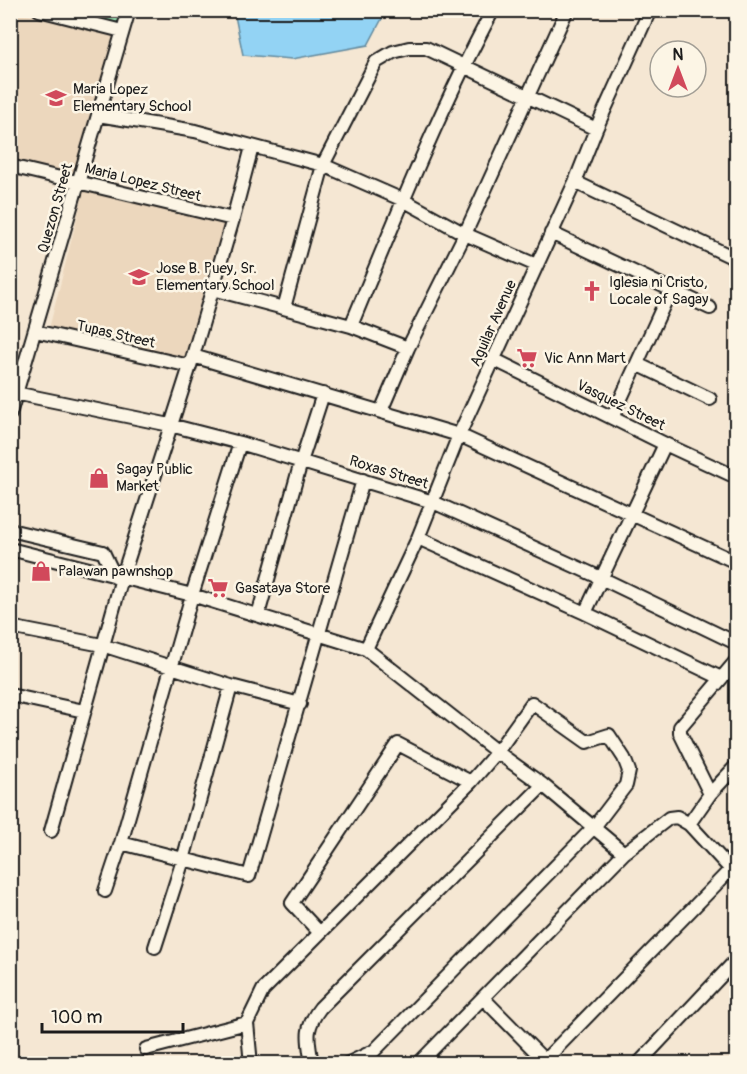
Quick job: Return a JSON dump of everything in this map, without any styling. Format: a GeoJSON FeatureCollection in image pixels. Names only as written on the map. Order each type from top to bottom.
{"type":"FeatureCollection","features":[{"type":"Feature","properties":{"kind":"street"},"geometry":{"type":"LineString","coordinates":[[39,10],[122,30]]}},
{"type":"Feature","properties":{"kind":"street","name":"Quezon Street"},"geometry":{"type":"LineString","coordinates":[[10,414],[14,393],[35,331],[129,10]]}},
{"type":"Feature","properties":{"kind":"street"},"geometry":{"type":"LineString","coordinates":[[351,326],[403,200],[464,65],[493,10]]}},
{"type":"Feature","properties":{"kind":"street"},"geometry":{"type":"LineString","coordinates":[[381,411],[408,348],[465,234],[567,10]]}},
{"type":"Feature","properties":{"kind":"street","name":"Aguilar Avenue"},"geometry":{"type":"LineString","coordinates":[[366,649],[418,538],[459,435],[575,182],[596,129],[650,10]]}},
{"type":"Feature","properties":{"kind":"street"},"geometry":{"type":"LineString","coordinates":[[284,308],[323,165],[376,62],[393,52],[410,48],[426,48],[596,129]]}},
{"type":"Feature","properties":{"kind":"street"},"geometry":{"type":"LineString","coordinates":[[98,115],[195,131],[323,165],[403,200],[465,234],[536,265]]}},
{"type":"Feature","properties":{"kind":"street"},"geometry":{"type":"LineString","coordinates":[[51,831],[119,577],[191,361],[252,147]]}},
{"type":"Feature","properties":{"kind":"street","name":"Maria Lopez Street"},"geometry":{"type":"LineString","coordinates":[[10,166],[233,219]]}},
{"type":"Feature","properties":{"kind":"street"},"geometry":{"type":"LineString","coordinates":[[575,182],[736,259]]}},
{"type":"Feature","properties":{"kind":"street"},"geometry":{"type":"LineString","coordinates":[[551,233],[710,308]]}},
{"type":"Feature","properties":{"kind":"street"},"geometry":{"type":"LineString","coordinates":[[212,289],[351,326],[408,348]]}},
{"type":"Feature","properties":{"kind":"street"},"geometry":{"type":"LineString","coordinates":[[612,418],[672,289]]}},
{"type":"Feature","properties":{"kind":"street","name":"Tupas Street"},"geometry":{"type":"LineString","coordinates":[[35,331],[191,361],[323,394],[459,435],[736,562]]}},
{"type":"Feature","properties":{"kind":"street","name":"Vasquez Street"},"geometry":{"type":"LineString","coordinates":[[493,359],[736,477]]}},
{"type":"Feature","properties":{"kind":"street"},"geometry":{"type":"LineString","coordinates":[[637,364],[710,399]]}},
{"type":"Feature","properties":{"kind":"street","name":"Roxas Street"},"geometry":{"type":"LineString","coordinates":[[14,393],[170,425],[240,443],[433,501],[602,578],[736,643]]}},
{"type":"Feature","properties":{"kind":"street"},"geometry":{"type":"LineString","coordinates":[[258,615],[301,462],[323,394]]}},
{"type":"Feature","properties":{"kind":"street"},"geometry":{"type":"LineString","coordinates":[[105,891],[121,843],[192,595],[240,443]]}},
{"type":"Feature","properties":{"kind":"street"},"geometry":{"type":"LineString","coordinates":[[585,613],[665,444]]}},
{"type":"Feature","properties":{"kind":"street"},"geometry":{"type":"LineString","coordinates":[[121,843],[249,876],[363,480]]}},
{"type":"Feature","properties":{"kind":"street"},"geometry":{"type":"LineString","coordinates":[[10,530],[103,552],[119,577]]}},
{"type":"Feature","properties":{"kind":"street"},"geometry":{"type":"LineString","coordinates":[[418,538],[585,613],[721,678]]}},
{"type":"Feature","properties":{"kind":"street"},"geometry":{"type":"LineString","coordinates":[[42,558],[48,539]]}},
{"type":"Feature","properties":{"kind":"street"},"geometry":{"type":"LineString","coordinates":[[10,549],[192,595],[366,649],[497,752],[543,785],[624,853]]}},
{"type":"Feature","properties":{"kind":"street"},"geometry":{"type":"LineString","coordinates":[[10,627],[102,645],[231,686],[300,704]]}},
{"type":"Feature","properties":{"kind":"street"},"geometry":{"type":"LineString","coordinates":[[710,794],[680,733],[680,727],[736,661]]}},
{"type":"Feature","properties":{"kind":"street"},"geometry":{"type":"LineString","coordinates":[[155,947],[183,860],[231,686]]}},
{"type":"Feature","properties":{"kind":"street"},"geometry":{"type":"LineString","coordinates":[[10,695],[84,711]]}},
{"type":"Feature","properties":{"kind":"street"},"geometry":{"type":"LineString","coordinates":[[251,1064],[247,1023],[262,990],[471,783],[497,752],[532,703],[587,742],[609,735],[624,758],[629,771],[626,784],[594,827],[374,1051],[347,1064]]}},
{"type":"Feature","properties":{"kind":"street"},"geometry":{"type":"LineString","coordinates":[[319,932],[292,903],[398,744],[471,783]]}},
{"type":"Feature","properties":{"kind":"street"},"geometry":{"type":"LineString","coordinates":[[689,824],[710,794],[736,766]]}},
{"type":"Feature","properties":{"kind":"street"},"geometry":{"type":"LineString","coordinates":[[312,1064],[308,1039],[310,1021],[320,1008],[543,785]]}},
{"type":"Feature","properties":{"kind":"street"},"geometry":{"type":"LineString","coordinates":[[418,1064],[484,999],[624,853],[669,818],[677,817],[689,824],[734,872],[542,1061],[484,999]]}},
{"type":"Feature","properties":{"kind":"street"},"geometry":{"type":"LineString","coordinates":[[638,1064],[736,960]]}},
{"type":"Feature","properties":{"kind":"street"},"geometry":{"type":"LineString","coordinates":[[146,1049],[247,1023]]}},
{"type":"Feature","properties":{"kind":"shaded area","name":"Maria Lopez Elementary School"},"geometry":{"type":"Polygon","coordinates":[[[11,11],[120,36],[79,175],[11,160],[11,11]]]}},
{"type":"Feature","properties":{"kind":"shaded area","name":"Jose B. Puey, Sr. Elementary School"},"geometry":{"type":"Polygon","coordinates":[[[84,190],[231,225],[188,362],[49,329],[84,190]]]}},
{"type":"Feature","properties":{"kind":"green space"},"geometry":{"type":"Polygon","coordinates":[[[68,11],[123,11],[119,23],[68,11]]]}},
{"type":"Feature","properties":{"kind":"water"},"geometry":{"type":"Polygon","coordinates":[[[234,10],[386,11],[368,45],[292,59],[243,55],[234,10]]]}},
{"type":"Feature","properties":{"kind":"place","name":"Maria Lopez Elementary School"},"geometry":{"type":"Point","coordinates":[56,98]}},
{"type":"Feature","properties":{"kind":"place","name":"Jose B. Puey, Sr. Elementary School"},"geometry":{"type":"Point","coordinates":[139,277]}},
{"type":"Feature","properties":{"kind":"place","name":"Iglesia ni Cristo, Locale of Sagay"},"geometry":{"type":"Point","coordinates":[592,291]}},
{"type":"Feature","properties":{"kind":"place","name":"Vic Ann Mart"},"geometry":{"type":"Point","coordinates":[527,358]}},
{"type":"Feature","properties":{"kind":"place","name":"Sagay Public Market"},"geometry":{"type":"Point","coordinates":[99,478]}},
{"type":"Feature","properties":{"kind":"place","name":"Palawan pawnshop"},"geometry":{"type":"Point","coordinates":[41,571]}},
{"type":"Feature","properties":{"kind":"place","name":"Gasataya Store"},"geometry":{"type":"Point","coordinates":[218,588]}}]}
